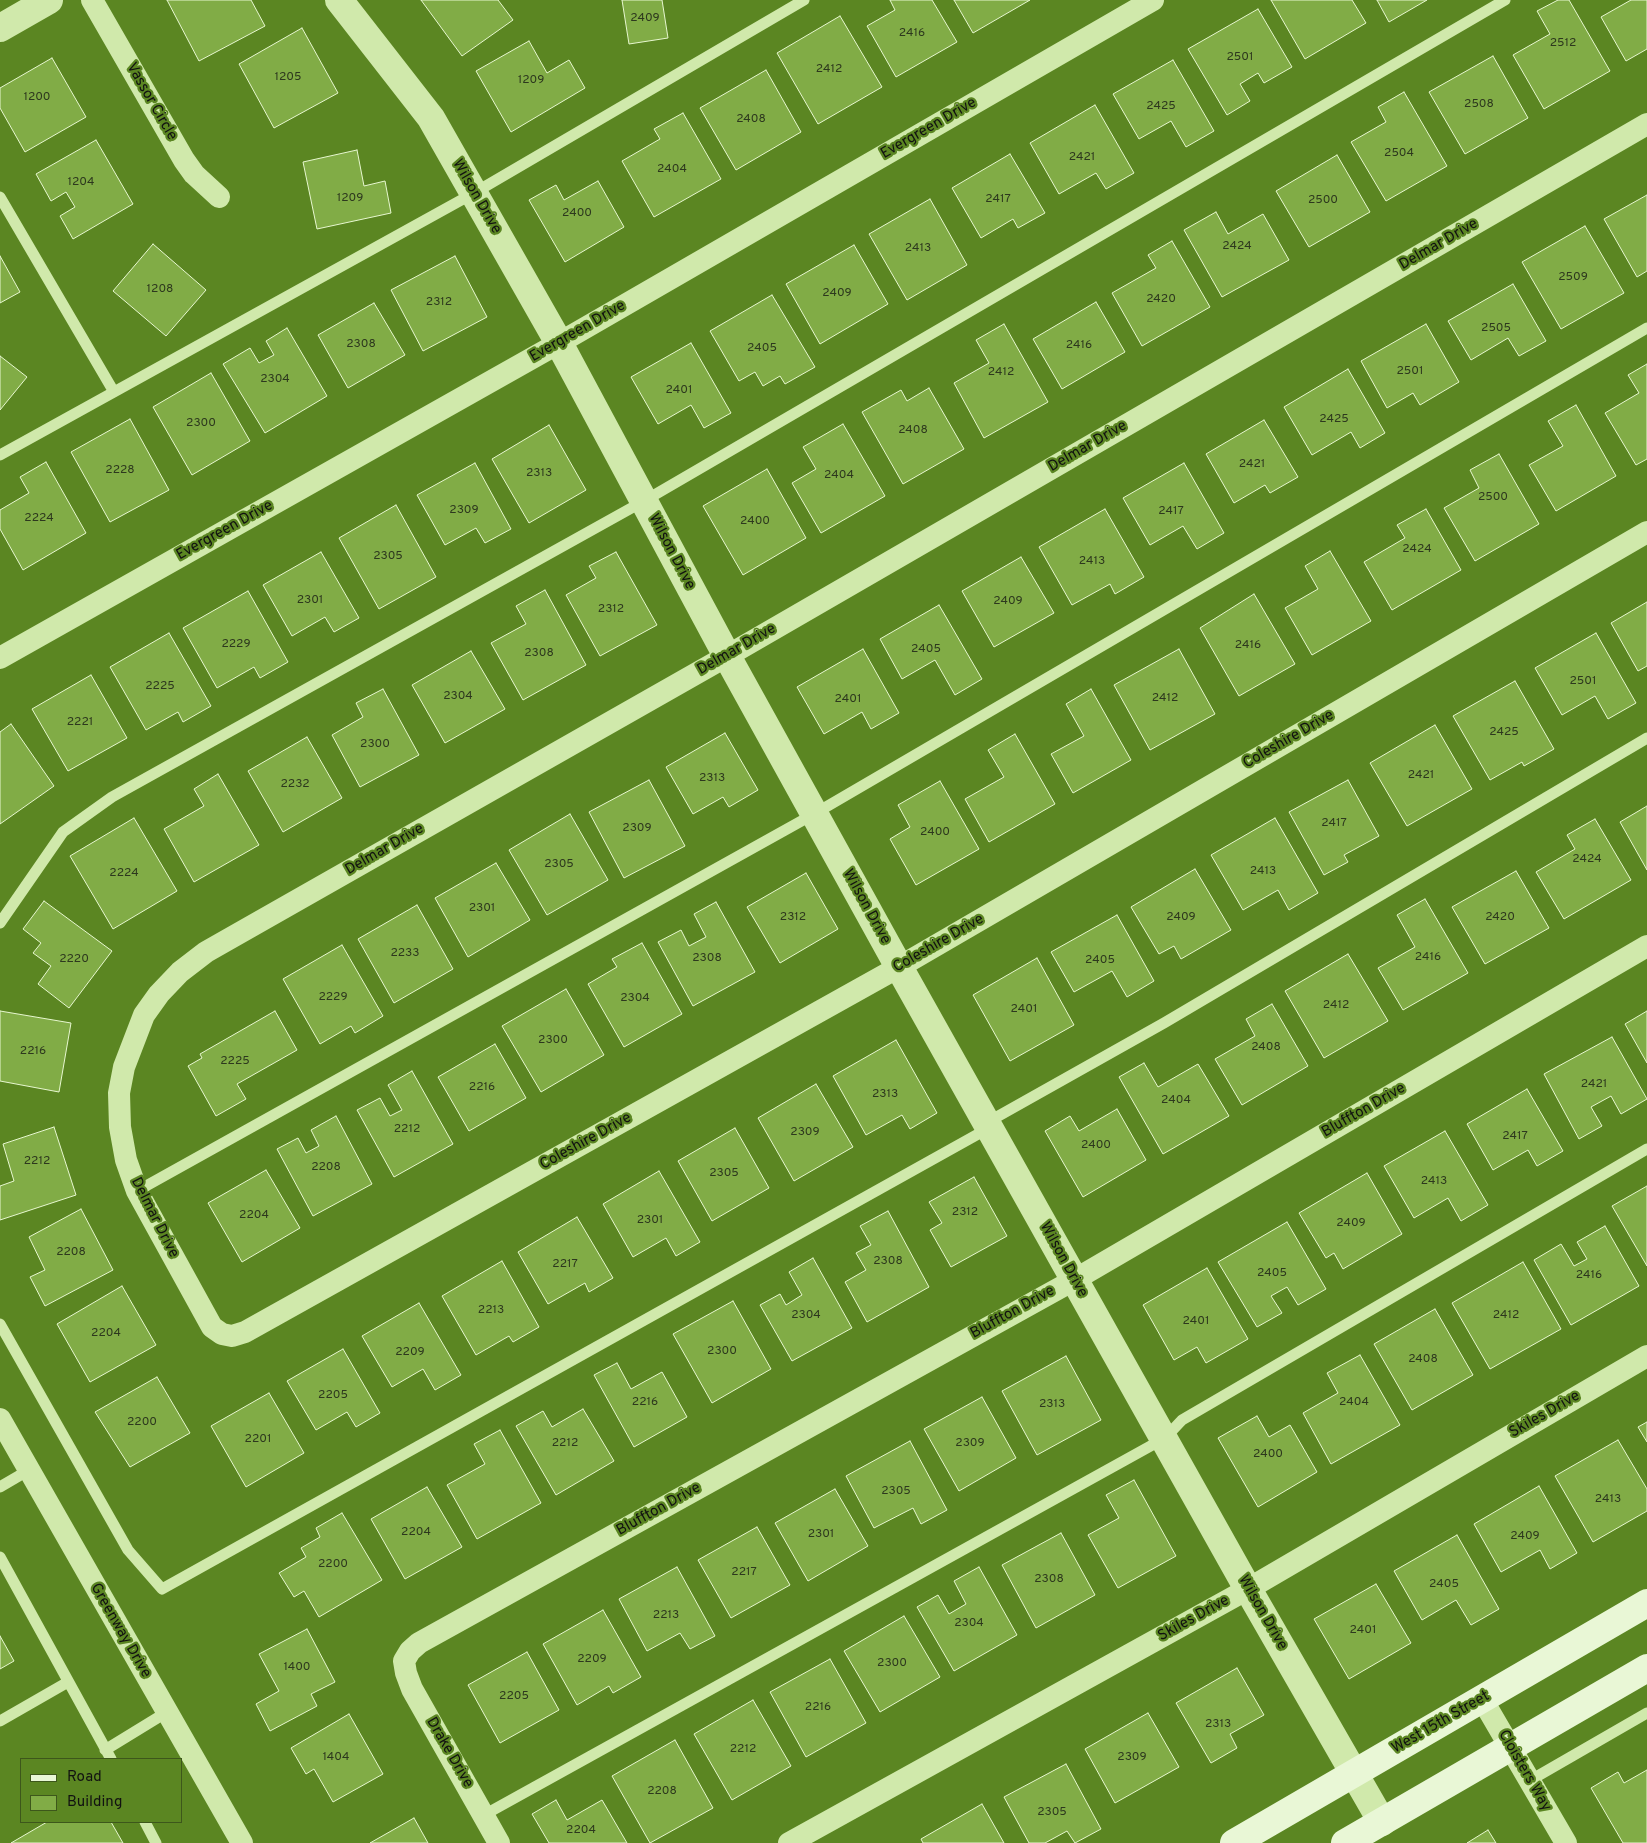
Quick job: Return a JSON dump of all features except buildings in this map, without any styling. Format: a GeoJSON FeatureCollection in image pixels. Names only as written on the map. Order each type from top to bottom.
{"type":"FeatureCollection","features":[{"type":"Feature","properties":{"kind":"main road","name":"West 15th Street"},"geometry":{"type":"LineString","coordinates":[[1234,1843],[1647,1602]]}},
{"type":"Feature","properties":{"kind":"main road"},"geometry":{"type":"LineString","coordinates":[[1345,1843],[1647,1668]]}},
{"type":"Feature","properties":{"kind":"street"},"geometry":{"type":"LineString","coordinates":[[0,28],[49,0]]}},
{"type":"Feature","properties":{"kind":"street","name":"Vassor Circle"},"geometry":{"type":"LineString","coordinates":[[92,0],[184,160],[194,174],[219,197]]}},
{"type":"Feature","properties":{"kind":"street","name":"Wilson Drive"},"geometry":{"type":"LineString","coordinates":[[339,0],[420,102],[474,193],[559,343],[814,814],[1248,1589],[1382,1822]]}},
{"type":"Feature","properties":{"kind":"street","name":"Evergreen Drive"},"geometry":{"type":"LineString","coordinates":[[0,658],[559,343],[1153,0]]}},
{"type":"Feature","properties":{"kind":"street","name":"Delmar Drive"},"geometry":{"type":"LineString","coordinates":[[222,1334],[212,1327],[137,1190],[126,1160],[120,1127],[119,1093],[124,1067],[144,1015],[159,994],[180,972],[206,952],[727,656],[1647,124]]}},
{"type":"Feature","properties":{"kind":"street","name":"Coleshire Drive"},"geometry":{"type":"LineString","coordinates":[[222,1334],[232,1336],[245,1332],[900,967],[1647,532]]}},
{"type":"Feature","properties":{"kind":"street","name":"Bluffton Drive"},"geometry":{"type":"LineString","coordinates":[[404,1661],[410,1651],[419,1643],[1074,1280],[1647,946]]}},
{"type":"Feature","properties":{"kind":"street","name":"Skiles Drive"},"geometry":{"type":"LineString","coordinates":[[789,1843],[1248,1589],[1647,1356]]}},
{"type":"Feature","properties":{"kind":"street","name":"Greenway Drive"},"geometry":{"type":"LineString","coordinates":[[0,1419],[242,1843]]}},
{"type":"Feature","properties":{"kind":"street","name":"Drake Drive"},"geometry":{"type":"LineString","coordinates":[[404,1661],[412,1689],[499,1843]]}},
{"type":"Feature","properties":{"kind":"street","name":"Cloisters Way"},"geometry":{"type":"LineString","coordinates":[[1482,1699],[1566,1843]]}},
{"type":"Feature","properties":{"kind":"lane"},"geometry":{"type":"LineString","coordinates":[[0,455],[474,193],[804,0]]}},
{"type":"Feature","properties":{"kind":"lane"},"geometry":{"type":"LineString","coordinates":[[0,923],[63,832],[112,797],[644,501],[1505,0]]}},
{"type":"Feature","properties":{"kind":"lane"},"geometry":{"type":"LineString","coordinates":[[0,197],[114,392]]}},
{"type":"Feature","properties":{"kind":"lane"},"geometry":{"type":"LineString","coordinates":[[137,1190],[814,814],[1647,328]]}},
{"type":"Feature","properties":{"kind":"lane"},"geometry":{"type":"LineString","coordinates":[[0,1324],[128,1550],[162,1589],[988,1125],[1647,738]]}},
{"type":"Feature","properties":{"kind":"lane"},"geometry":{"type":"LineString","coordinates":[[484,1815],[1165,1438],[1182,1420],[1647,1149]]}},
{"type":"Feature","properties":{"kind":"lane"},"geometry":{"type":"LineString","coordinates":[[0,1487],[29,1470]]}},
{"type":"Feature","properties":{"kind":"lane"},"geometry":{"type":"LineString","coordinates":[[0,1557],[108,1755],[167,1712]]}},
{"type":"Feature","properties":{"kind":"lane"},"geometry":{"type":"LineString","coordinates":[[0,1721],[68,1682]]}},
{"type":"Feature","properties":{"kind":"lane"},"geometry":{"type":"LineString","coordinates":[[1529,1781],[1647,1713]]}},
{"type":"Feature","properties":{"kind":"lane"},"geometry":{"type":"LineString","coordinates":[[146,1823],[156,1843]]}}]}
